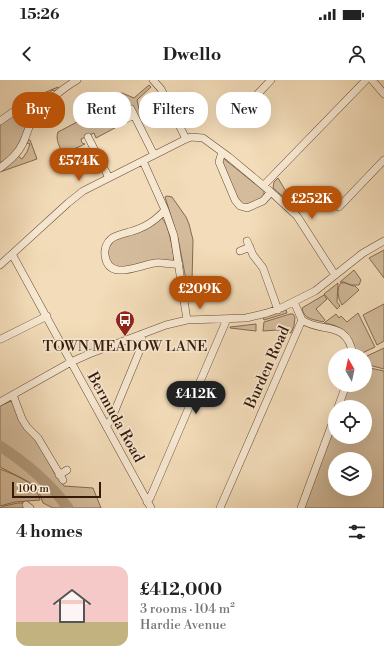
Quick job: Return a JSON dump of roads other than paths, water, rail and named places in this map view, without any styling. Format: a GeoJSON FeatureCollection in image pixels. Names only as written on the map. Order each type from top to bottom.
{"type":"FeatureCollection","features":[{"type":"Feature","properties":{"kind":"street"},"geometry":{"type":"LineString","coordinates":[[63,92],[77,80]]}},
{"type":"Feature","properties":{"kind":"street"},"geometry":{"type":"LineString","coordinates":[[155,80],[186,139]]}},
{"type":"Feature","properties":{"kind":"street"},"geometry":{"type":"LineString","coordinates":[[260,92],[271,80]]}},
{"type":"Feature","properties":{"kind":"street"},"geometry":{"type":"LineString","coordinates":[[264,185],[366,80]]}},
{"type":"Feature","properties":{"kind":"street"},"geometry":{"type":"LineString","coordinates":[[372,80],[384,94]]}},
{"type":"Feature","properties":{"kind":"street"},"geometry":{"type":"LineString","coordinates":[[131,114],[133,112],[154,155]]}},
{"type":"Feature","properties":{"kind":"street"},"geometry":{"type":"LineString","coordinates":[[0,121],[12,113]]}},
{"type":"Feature","properties":{"kind":"street"},"geometry":{"type":"LineString","coordinates":[[0,168],[15,155],[24,143],[28,128]]}},
{"type":"Feature","properties":{"kind":"street"},"geometry":{"type":"LineString","coordinates":[[88,137],[108,178]]}},
{"type":"Feature","properties":{"kind":"street"},"geometry":{"type":"LineString","coordinates":[[0,265],[83,191],[191,137],[203,138],[222,152],[264,185],[297,216],[335,275]]}},
{"type":"Feature","properties":{"kind":"street"},"geometry":{"type":"LineString","coordinates":[[222,152],[219,162],[235,200],[240,206],[247,208],[263,201],[271,192]]}},
{"type":"Feature","properties":{"kind":"street"},"geometry":{"type":"LineString","coordinates":[[340,207],[384,160]]}},
{"type":"Feature","properties":{"kind":"street"},"geometry":{"type":"LineString","coordinates":[[143,161],[165,210],[174,236],[188,320]]}},
{"type":"Feature","properties":{"kind":"street"},"geometry":{"type":"LineString","coordinates":[[165,210],[156,220],[146,227],[112,238],[105,248],[106,261],[110,266],[121,271],[155,263],[179,264]]}},
{"type":"Feature","properties":{"kind":"street"},"geometry":{"type":"LineString","coordinates":[[0,402],[71,362],[166,325],[188,320],[246,318],[278,310],[316,291],[363,253],[384,241]]}},
{"type":"Feature","properties":{"kind":"street"},"geometry":{"type":"LineString","coordinates":[[240,251],[248,244],[253,255],[263,268],[278,310]]}},
{"type":"Feature","properties":{"kind":"street","name":"Bermuda Road"},"geometry":{"type":"LineString","coordinates":[[12,254],[149,505]]}},
{"type":"Feature","properties":{"kind":"street","name":"Burden Road"},"geometry":{"type":"LineString","coordinates":[[220,508],[302,320],[294,302]]}},
{"type":"Feature","properties":{"kind":"street"},"geometry":{"type":"LineString","coordinates":[[1,339],[47,316]]}},
{"type":"Feature","properties":{"kind":"street"},"geometry":{"type":"LineString","coordinates":[[149,505],[150,498],[227,319]]}},
{"type":"Feature","properties":{"kind":"street"},"geometry":{"type":"LineString","coordinates":[[302,320],[308,324],[332,328],[341,333],[348,339],[352,348]]}},
{"type":"Feature","properties":{"kind":"street"},"geometry":{"type":"LineString","coordinates":[[106,426],[111,420],[142,345],[142,334]]}},
{"type":"Feature","properties":{"kind":"street"},"geometry":{"type":"LineString","coordinates":[[13,395],[22,420],[38,438],[61,478],[67,470]]}},
{"type":"Feature","properties":{"kind":"street"},"geometry":{"type":"LineString","coordinates":[[301,508],[328,435]]}},
{"type":"Feature","properties":{"kind":"waterway"},"geometry":{"type":"LineString","coordinates":[[0,446],[37,474],[68,508]]}},
{"type":"Feature","properties":{"kind":"place","name":"TOWN MEADOW LANE"},"geometry":{"type":"Point","coordinates":[125,337]}}]}
